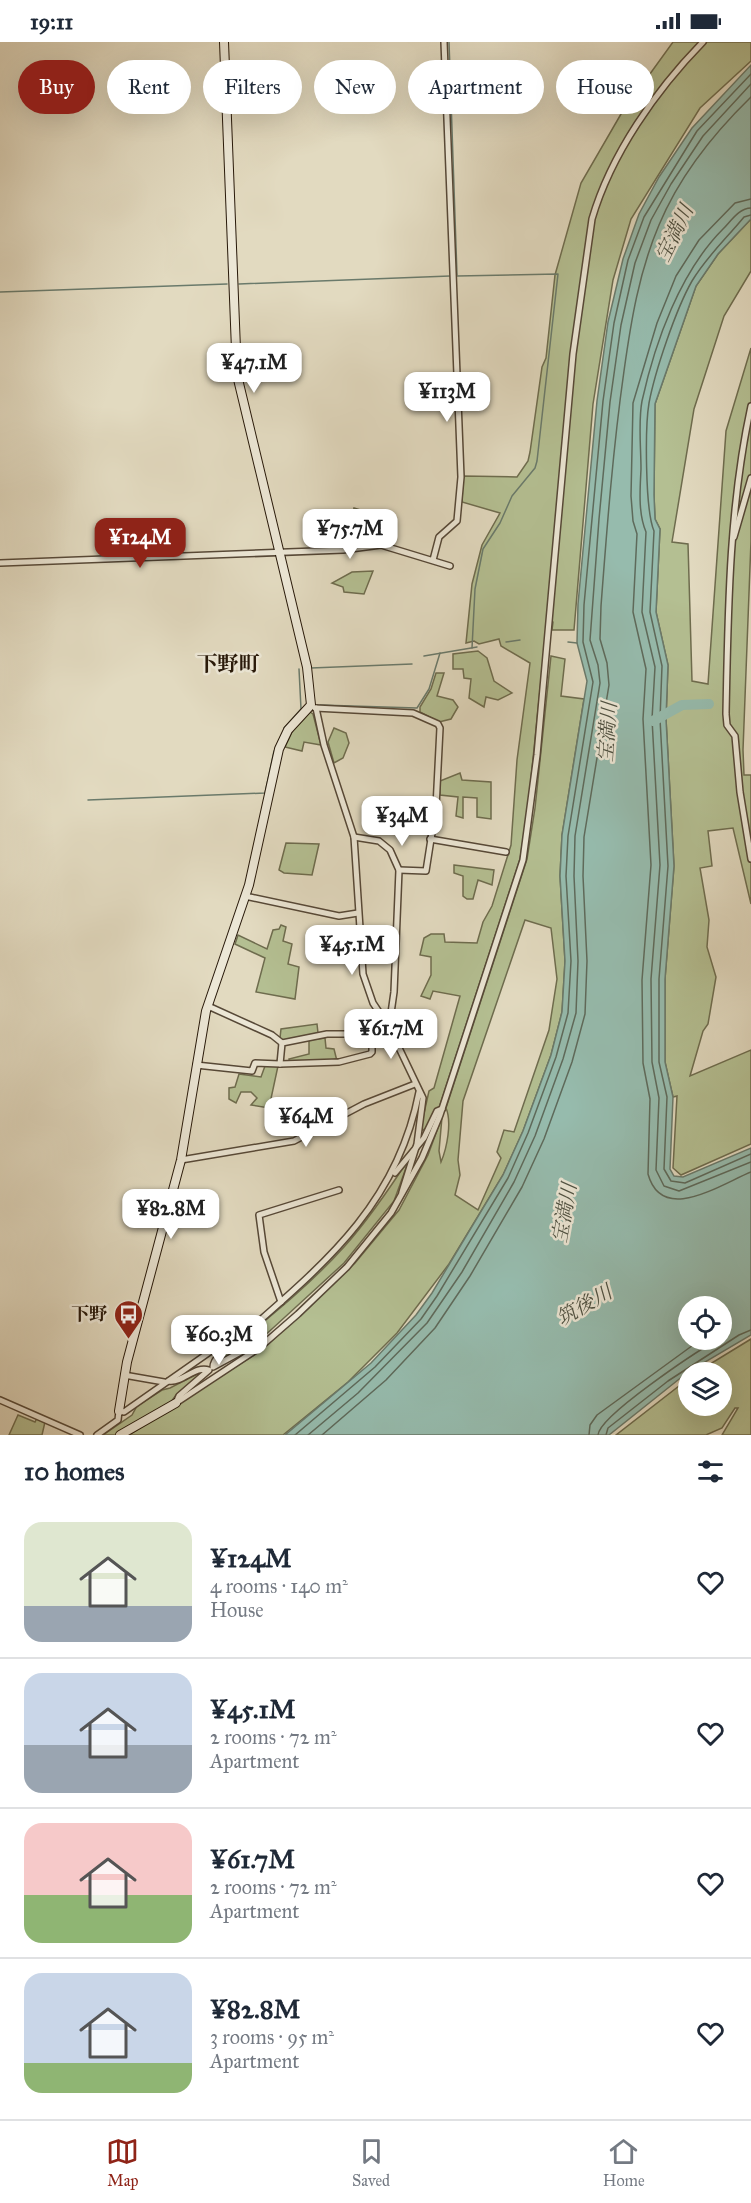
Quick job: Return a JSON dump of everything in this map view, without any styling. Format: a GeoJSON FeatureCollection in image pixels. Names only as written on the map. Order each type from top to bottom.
{"type":"FeatureCollection","features":[{"type":"Feature","properties":{"kind":"street"},"geometry":{"type":"LineString","coordinates":[[224,42],[237,375],[307,667],[314,707],[354,837],[363,974],[373,1003],[388,1025],[423,1098],[417,1144],[403,1186],[402,1197]]}},
{"type":"Feature","properties":{"kind":"street"},"geometry":{"type":"LineString","coordinates":[[433,560],[439,537],[457,521],[460,500],[444,42]]}},
{"type":"Feature","properties":{"kind":"street"},"geometry":{"type":"LineString","coordinates":[[120,1435],[176,1403],[259,1348],[347,1267],[402,1197],[422,1158],[442,1109],[523,860],[527,838],[543,698],[573,354],[592,219],[597,203],[626,143],[672,77],[703,42]]}},
{"type":"Feature","properties":{"kind":"street"},"geometry":{"type":"LineString","coordinates":[[751,406],[741,460],[732,538],[726,714],[728,725],[735,736],[740,792],[751,859]]}},
{"type":"Feature","properties":{"kind":"street"},"geometry":{"type":"LineString","coordinates":[[732,538],[736,533],[751,478]]}},
{"type":"Feature","properties":{"kind":"street"},"geometry":{"type":"LineString","coordinates":[[0,563],[344,550],[381,545],[450,566]]}},
{"type":"Feature","properties":{"kind":"street"},"geometry":{"type":"LineString","coordinates":[[98,1435],[118,1419],[124,1375],[160,1232],[182,1160],[196,1065],[208,1006],[245,896],[279,749],[288,730],[314,707],[412,713],[438,724],[436,807],[425,872],[399,870]]}},
{"type":"Feature","properties":{"kind":"street"},"geometry":{"type":"LineString","coordinates":[[354,837],[379,841],[390,850],[399,870],[394,992],[388,1025]]}},
{"type":"Feature","properties":{"kind":"street"},"geometry":{"type":"LineString","coordinates":[[430,839],[506,852]]}},
{"type":"Feature","properties":{"kind":"street"},"geometry":{"type":"LineString","coordinates":[[245,896],[339,916],[358,913]]}},
{"type":"Feature","properties":{"kind":"street"},"geometry":{"type":"LineString","coordinates":[[208,1006],[272,1035],[282,1043],[327,1034],[351,1034],[372,1038]]}},
{"type":"Feature","properties":{"kind":"street"},"geometry":{"type":"LineString","coordinates":[[196,1065],[252,1071],[255,1063],[348,1061],[372,1052],[372,1038],[375,1030],[388,1025]]}},
{"type":"Feature","properties":{"kind":"street"},"geometry":{"type":"LineString","coordinates":[[280,1064],[282,1043]]}},
{"type":"Feature","properties":{"kind":"street"},"geometry":{"type":"LineString","coordinates":[[182,1160],[294,1141],[364,1104],[415,1084]]}},
{"type":"Feature","properties":{"kind":"street"},"geometry":{"type":"LineString","coordinates":[[387,1184],[410,1130],[419,1092]]}},
{"type":"Feature","properties":{"kind":"street"},"geometry":{"type":"LineString","coordinates":[[176,1403],[179,1396],[206,1374],[222,1353],[343,1244],[373,1206],[437,1112],[442,1109]]}},
{"type":"Feature","properties":{"kind":"street"},"geometry":{"type":"LineString","coordinates":[[281,1302],[264,1252],[259,1215],[339,1190]]}},
{"type":"Feature","properties":{"kind":"street"},"geometry":{"type":"LineString","coordinates":[[119,1411],[124,1412],[234,1335],[250,1329]]}},
{"type":"Feature","properties":{"kind":"street"},"geometry":{"type":"LineString","coordinates":[[124,1375],[176,1382],[190,1373],[218,1366],[248,1348],[259,1348]]}},
{"type":"Feature","properties":{"kind":"street"},"geometry":{"type":"LineString","coordinates":[[0,1401],[80,1435]]}},
{"type":"Feature","properties":{"kind":"shaded area"},"geometry":{"type":"Polygon","coordinates":[[[673,42],[751,42],[751,61],[700,108],[631,219],[613,280],[593,404],[574,630],[552,630],[553,622],[547,621],[528,808],[520,859],[439,1108],[425,1129],[420,1131],[429,1091],[434,1088],[460,996],[433,991],[430,999],[421,996],[431,975],[431,957],[420,955],[424,938],[431,934],[444,934],[445,942],[477,943],[483,922],[492,906],[511,845],[517,760],[530,663],[501,646],[499,639],[479,644],[474,641],[466,643],[472,584],[482,545],[500,513],[462,502],[463,476],[517,477],[528,461],[542,367],[546,358],[555,275],[581,183],[621,114],[654,114],[654,68],[673,42]]]}},
{"type":"Feature","properties":{"kind":"shaded area"},"geometry":{"type":"Polygon","coordinates":[[[751,219],[751,271],[724,316],[694,409],[672,542],[688,544],[692,681],[708,684],[726,431],[751,348],[751,541],[743,750],[744,775],[751,775],[751,904],[733,828],[708,831],[712,866],[700,868],[709,920],[707,947],[716,977],[708,1024],[703,1031],[690,1076],[751,1050],[751,1144],[681,1175],[673,1168],[677,1096],[673,1097],[665,1062],[665,979],[674,866],[666,719],[668,665],[656,612],[660,529],[655,519],[654,495],[655,404],[696,286],[718,254],[751,219]]]}},
{"type":"Feature","properties":{"kind":"shaded area"},"geometry":{"type":"Polygon","coordinates":[[[354,508],[393,520],[393,546],[362,543],[346,547],[354,508]]]}},
{"type":"Feature","properties":{"kind":"shaded area"},"geometry":{"type":"Polygon","coordinates":[[[373,571],[364,594],[344,592],[343,587],[332,583],[352,572],[373,571]]]}},
{"type":"Feature","properties":{"kind":"shaded area"},"geometry":{"type":"Polygon","coordinates":[[[478,651],[487,658],[494,681],[512,693],[498,700],[486,697],[484,707],[469,698],[471,679],[464,678],[463,669],[453,669],[453,654],[478,651]]]}},
{"type":"Feature","properties":{"kind":"shaded area"},"geometry":{"type":"Polygon","coordinates":[[[551,656],[565,659],[561,696],[584,699],[562,835],[560,876],[565,961],[562,1012],[551,1055],[523,1131],[503,1175],[449,1264],[397,1333],[348,1382],[283,1435],[129,1435],[262,1350],[355,1263],[399,1210],[428,1155],[442,1117],[439,1151],[441,1162],[448,1135],[449,1120],[446,1108],[527,859],[535,808],[551,656]],[[525,920],[463,1101],[458,1160],[460,1175],[455,1195],[478,1210],[501,1158],[497,1152],[504,1130],[514,1132],[549,1030],[557,979],[551,928],[525,920]]]}},
{"type":"Feature","properties":{"kind":"shaded area"},"geometry":{"type":"Polygon","coordinates":[[[436,673],[444,673],[437,696],[453,700],[458,707],[451,719],[439,722],[420,712],[420,707],[431,689],[436,673]]]}},
{"type":"Feature","properties":{"kind":"shaded area"},"geometry":{"type":"Polygon","coordinates":[[[310,712],[313,714],[321,745],[304,742],[302,751],[285,747],[293,730],[310,712]]]}},
{"type":"Feature","properties":{"kind":"shaded area"},"geometry":{"type":"Polygon","coordinates":[[[334,728],[346,733],[349,743],[343,758],[334,763],[328,742],[334,728]]]}},
{"type":"Feature","properties":{"kind":"shaded area"},"geometry":{"type":"Polygon","coordinates":[[[460,773],[462,780],[491,782],[491,819],[477,817],[477,798],[463,797],[463,818],[456,816],[458,797],[440,795],[440,781],[460,773]]]}},
{"type":"Feature","properties":{"kind":"shaded area"},"geometry":{"type":"Polygon","coordinates":[[[286,843],[319,844],[312,875],[284,873],[279,870],[286,843]]]}},
{"type":"Feature","properties":{"kind":"shaded area"},"geometry":{"type":"Polygon","coordinates":[[[454,865],[494,870],[492,885],[478,880],[473,899],[467,899],[463,896],[463,876],[454,873],[454,865]]]}},
{"type":"Feature","properties":{"kind":"shaded area"},"geometry":{"type":"Polygon","coordinates":[[[281,925],[286,927],[283,941],[292,944],[288,964],[299,967],[295,999],[256,992],[265,958],[235,944],[238,935],[267,949],[273,930],[279,929],[281,925]]]}},
{"type":"Feature","properties":{"kind":"shaded area"},"geometry":{"type":"Polygon","coordinates":[[[317,1024],[318,1033],[282,1041],[280,1038],[281,1029],[317,1024]]]}},
{"type":"Feature","properties":{"kind":"shaded area"},"geometry":{"type":"Polygon","coordinates":[[[325,1038],[326,1048],[334,1049],[337,1061],[290,1063],[289,1059],[309,1054],[309,1040],[325,1038]]]}},
{"type":"Feature","properties":{"kind":"shaded area"},"geometry":{"type":"Polygon","coordinates":[[[265,1066],[278,1066],[269,1108],[251,1105],[257,1098],[251,1092],[241,1092],[236,1103],[229,1099],[229,1088],[235,1087],[239,1074],[261,1077],[265,1066]]]}},
{"type":"Feature","properties":{"kind":"shaded area"},"geometry":{"type":"Polygon","coordinates":[[[410,1157],[394,1201],[344,1263],[261,1339],[222,1361],[220,1358],[300,1291],[344,1247],[379,1203],[410,1157]]]}},
{"type":"Feature","properties":{"kind":"shaded area"},"geometry":{"type":"Polygon","coordinates":[[[751,1339],[751,1435],[722,1435],[738,1408],[735,1408],[732,1413],[732,1362],[713,1362],[751,1339]]]}},
{"type":"Feature","properties":{"kind":"shaded area"},"geometry":{"type":"Polygon","coordinates":[[[199,1373],[200,1376],[176,1395],[171,1402],[116,1435],[103,1435],[132,1415],[137,1406],[162,1390],[199,1373]]]}},
{"type":"Feature","properties":{"kind":"shaded area"},"geometry":{"type":"Polygon","coordinates":[[[678,1387],[678,1416],[730,1416],[722,1428],[706,1435],[616,1435],[678,1387]]]}},
{"type":"Feature","properties":{"kind":"shaded area"},"geometry":{"type":"Polygon","coordinates":[[[18,1415],[35,1422],[37,1418],[45,1422],[42,1435],[9,1435],[18,1415]]]}},
{"type":"Feature","properties":{"kind":"water"},"geometry":{"type":"Polygon","coordinates":[[[751,65],[751,219],[718,254],[696,286],[655,404],[654,495],[655,519],[660,529],[656,612],[668,665],[666,719],[674,866],[665,979],[665,1062],[673,1097],[670,1169],[674,1176],[683,1177],[751,1148],[751,1335],[732,1346],[732,1296],[678,1296],[678,1350],[725,1350],[705,1362],[678,1362],[678,1380],[609,1435],[285,1435],[371,1363],[416,1315],[432,1293],[503,1175],[523,1131],[551,1055],[562,1012],[565,961],[560,876],[562,835],[587,681],[577,643],[578,604],[597,401],[608,322],[623,259],[639,214],[659,177],[692,128],[751,65]]]}},
{"type":"Feature","properties":{"kind":"waterway"},"geometry":{"type":"LineString","coordinates":[[449,42],[457,275]]}},
{"type":"Feature","properties":{"kind":"waterway"},"geometry":{"type":"LineString","coordinates":[[457,276],[558,274],[537,461],[535,468],[512,496],[500,523],[483,549],[475,589],[472,648]]}},
{"type":"Feature","properties":{"kind":"waterway"},"geometry":{"type":"LineString","coordinates":[[239,284],[450,276]]}},
{"type":"Feature","properties":{"kind":"waterway"},"geometry":{"type":"LineString","coordinates":[[0,292],[227,284]]}},
{"type":"Feature","properties":{"kind":"waterway"},"geometry":{"type":"LineString","coordinates":[[506,642],[520,640]]}},
{"type":"Feature","properties":{"kind":"waterway"},"geometry":{"type":"LineString","coordinates":[[568,642],[577,643]]}},
{"type":"Feature","properties":{"kind":"waterway"},"geometry":{"type":"LineString","coordinates":[[424,656],[477,647]]}},
{"type":"Feature","properties":{"kind":"waterway"},"geometry":{"type":"LineString","coordinates":[[320,705],[417,708],[429,689],[440,653]]}},
{"type":"Feature","properties":{"kind":"waterway"},"geometry":{"type":"LineString","coordinates":[[311,668],[412,664]]}},
{"type":"Feature","properties":{"kind":"waterway"},"geometry":{"type":"LineString","coordinates":[[284,728],[301,709],[299,669]]}},
{"type":"Feature","properties":{"kind":"waterway"},"geometry":{"type":"LineString","coordinates":[[653,721],[682,705],[709,704]]}},
{"type":"Feature","properties":{"kind":"waterway"},"geometry":{"type":"LineString","coordinates":[[88,800],[265,793],[274,751]]}},
{"type":"Feature","properties":{"kind":"place","name":"下野"},"geometry":{"type":"Point","coordinates":[128,1340]}},
{"type":"Feature","properties":{"kind":"district","name":"下野町"},"geometry":{"type":"Point","coordinates":[228,664]}},
{"type":"Feature","properties":{"kind":"water label","name":"宝満川"},"geometry":{"type":"Point","coordinates":[674,233]}},
{"type":"Feature","properties":{"kind":"water label","name":"宝満川"},"geometry":{"type":"Point","coordinates":[607,732]}},
{"type":"Feature","properties":{"kind":"water label","name":"宝満川"},"geometry":{"type":"Point","coordinates":[564,1213]}},
{"type":"Feature","properties":{"kind":"water label","name":"筑後川"},"geometry":{"type":"Point","coordinates":[584,1305]}}]}
